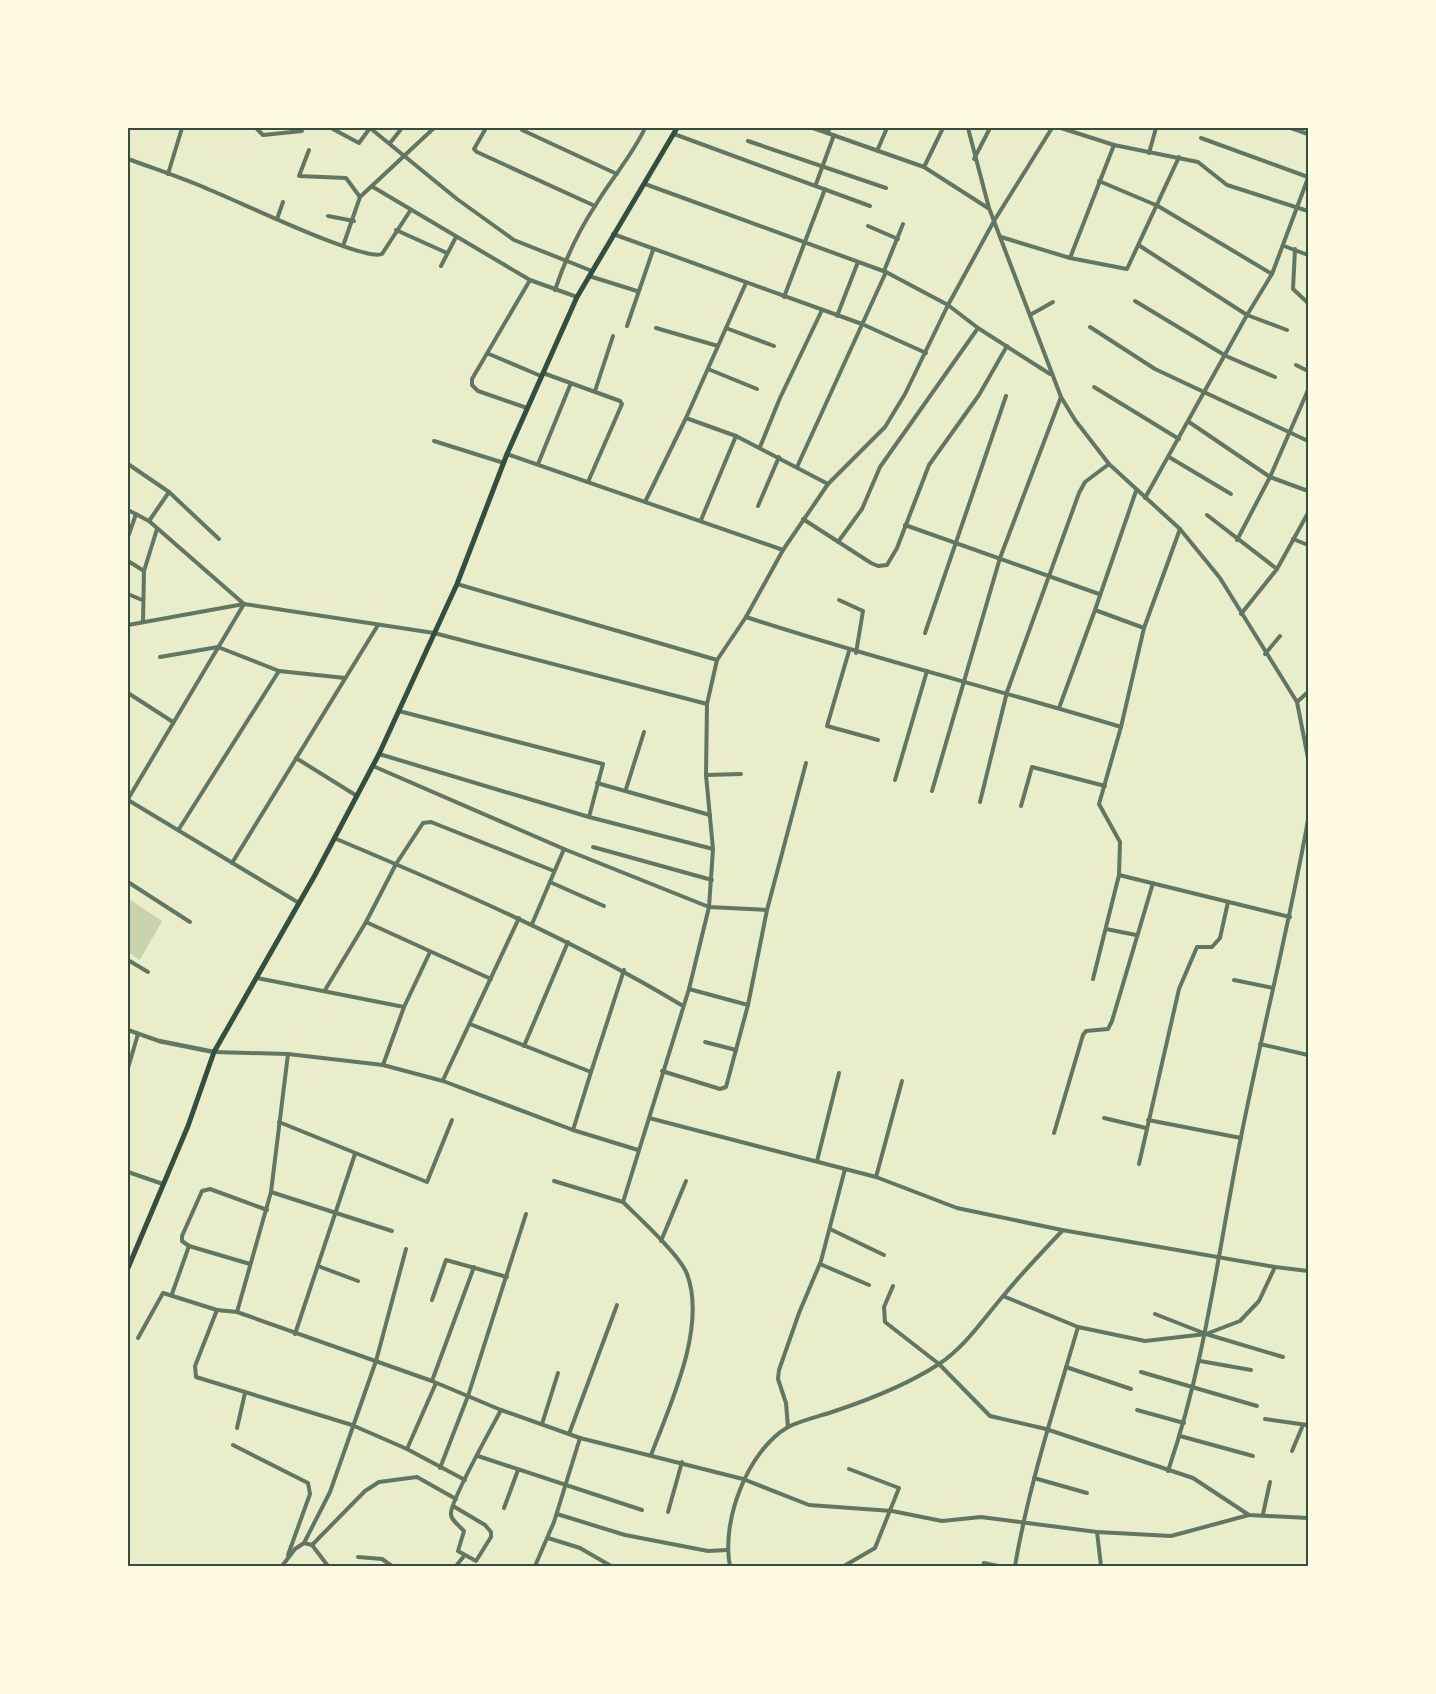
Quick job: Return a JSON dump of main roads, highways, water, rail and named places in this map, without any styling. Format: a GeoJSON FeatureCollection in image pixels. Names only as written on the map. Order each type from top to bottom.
{"type":"FeatureCollection","features":[{"type":"Feature","properties":{"kind":"main road"},"geometry":{"type":"LineString","coordinates":[[128,1268],[188,1126],[214,1052],[380,754],[457,584],[507,454],[577,297],[675,130]]}}]}
